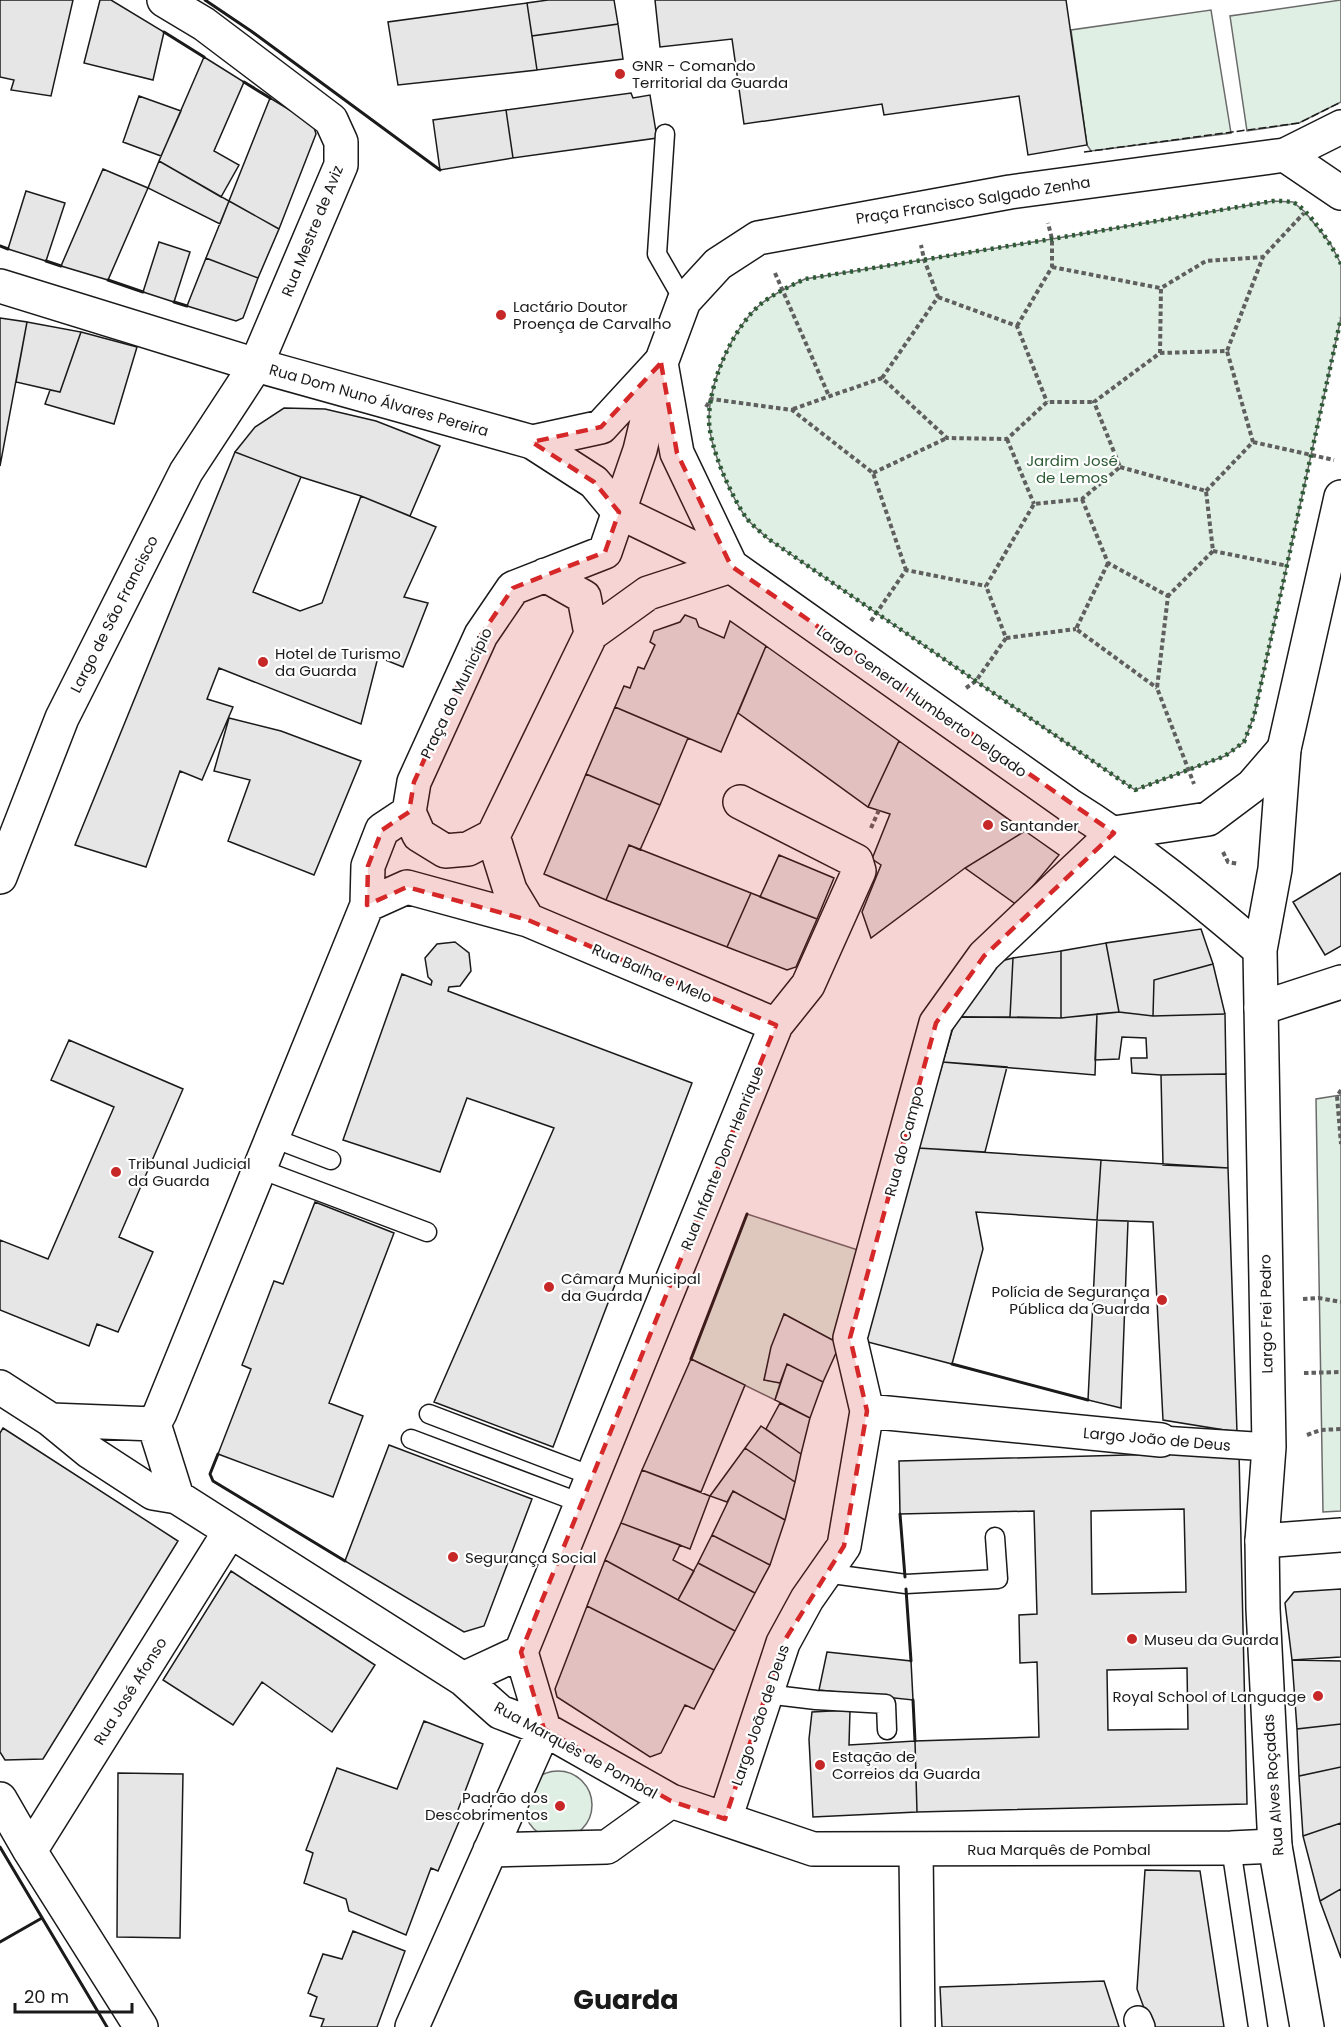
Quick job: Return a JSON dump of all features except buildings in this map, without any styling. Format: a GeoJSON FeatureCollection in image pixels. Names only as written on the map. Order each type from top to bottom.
{"type":"FeatureCollection","features":[{"type":"Feature","properties":{"kind":"street","name":"Rua Mestre de Aviz"},"geometry":{"type":"LineString","coordinates":[[164,0],[204,24],[331,120],[341,142],[341,165],[256,365]]}},
{"type":"Feature","properties":{"kind":"street","name":"Praça Francisco Salgado Zenha"},"geometry":{"type":"LineString","coordinates":[[545,574],[606,552],[640,450],[661,363],[684,301],[718,264],[758,237],[1041,187],[1285,155],[1341,127]]}},
{"type":"Feature","properties":{"kind":"street"},"geometry":{"type":"LineString","coordinates":[[1285,155],[1341,193]]}},
{"type":"Feature","properties":{"kind":"street","name":"Rua Dom Nuno Álvares Pereira"},"geometry":{"type":"LineString","coordinates":[[0,286],[256,365],[532,442],[594,482],[619,512],[731,567]]}},
{"type":"Feature","properties":{"kind":"street","name":"Praça Francisco Salgado Zenha"},"geometry":{"type":"LineString","coordinates":[[532,442],[601,427],[661,363]]}},
{"type":"Feature","properties":{"kind":"street"},"geometry":{"type":"LineString","coordinates":[[177,1497],[154,1424],[165,1402],[367,905],[368,866],[382,830],[409,812],[418,835],[445,851],[468,849],[493,836],[591,634],[648,593],[731,567],[677,453],[661,363]]}},
{"type":"Feature","properties":{"kind":"street","name":"Largo de São Francisco"},"geometry":{"type":"LineString","coordinates":[[0,877],[62,717],[186,472],[256,365]]}},
{"type":"Feature","properties":{"kind":"street"},"geometry":{"type":"LineString","coordinates":[[1260,950],[1275,869],[1284,749],[1341,497]]}},
{"type":"Feature","properties":{"kind":"street","name":"Largo General Humberto Delgado"},"geometry":{"type":"LineString","coordinates":[[731,567],[1069,805],[1114,833],[1199,898],[1260,950]]}},
{"type":"Feature","properties":{"kind":"street"},"geometry":{"type":"LineString","coordinates":[[545,574],[584,597],[591,634]]}},
{"type":"Feature","properties":{"kind":"street","name":"Praça do Município"},"geometry":{"type":"LineString","coordinates":[[409,812],[414,782],[481,635],[513,588],[545,574]]}},
{"type":"Feature","properties":{"kind":"street"},"geometry":{"type":"LineString","coordinates":[[1114,833],[1208,819],[1252,786],[1284,749]]}},
{"type":"Feature","properties":{"kind":"street","name":"Rua Infante Dom Henrique"},"geometry":{"type":"LineString","coordinates":[[521,1652],[776,1025],[808,985],[859,871],[856,861],[740,802]]}},
{"type":"Feature","properties":{"kind":"street","name":"Rua do Campo"},"geometry":{"type":"LineString","coordinates":[[850,1338],[936,1023],[984,956],[1114,833]]}},
{"type":"Feature","properties":{"kind":"street"},"geometry":{"type":"LineString","coordinates":[[493,836],[510,890],[528,920]]}},
{"type":"Feature","properties":{"kind":"street"},"geometry":{"type":"LineString","coordinates":[[367,905],[407,887],[528,920]]}},
{"type":"Feature","properties":{"kind":"street","name":"Rua Balha e Melo"},"geometry":{"type":"LineString","coordinates":[[528,920],[776,1025]]}},
{"type":"Feature","properties":{"kind":"street","name":"Largo Frei Pedro"},"geometry":{"type":"LineString","coordinates":[[1260,950],[1269,1448],[1262,1541]]}},
{"type":"Feature","properties":{"kind":"street"},"geometry":{"type":"LineString","coordinates":[[1261,1008],[1341,982]]}},
{"type":"Feature","properties":{"kind":"street","name":"Largo João de Deus"},"geometry":{"type":"LineString","coordinates":[[725,1819],[783,1643],[807,1599],[844,1545],[867,1411],[850,1338]]}},
{"type":"Feature","properties":{"kind":"street","name":"Rua Marquês de Pombal"},"geometry":{"type":"LineString","coordinates":[[0,1387],[51,1420],[90,1452],[153,1493],[177,1497],[463,1679],[500,1712],[544,1729],[671,1801],[813,1849],[1275,1846]]}},
{"type":"Feature","properties":{"kind":"street","name":"Largo João de Deus"},"geometry":{"type":"LineString","coordinates":[[867,1411],[1161,1440],[1269,1448]]}},
{"type":"Feature","properties":{"kind":"street"},"geometry":{"type":"LineString","coordinates":[[51,1420],[154,1424]]}},
{"type":"Feature","properties":{"kind":"street","name":"Rua José Afonso"},"geometry":{"type":"LineString","coordinates":[[30,1851],[230,1531]]}},
{"type":"Feature","properties":{"kind":"street"},"geometry":{"type":"LineString","coordinates":[[1262,1541],[1341,1535]]}},
{"type":"Feature","properties":{"kind":"street","name":"Rua Alves Roçadas"},"geometry":{"type":"LineString","coordinates":[[1262,1541],[1263,1609],[1275,1846],[1307,2027]]}},
{"type":"Feature","properties":{"kind":"street"},"geometry":{"type":"LineString","coordinates":[[412,2027],[544,1729],[521,1652],[463,1679]]}},
{"type":"Feature","properties":{"kind":"street"},"geometry":{"type":"LineString","coordinates":[[0,1799],[30,1851],[141,2027]]}},
{"type":"Feature","properties":{"kind":"street"},"geometry":{"type":"LineString","coordinates":[[490,1850],[607,1847],[671,1801]]}},
{"type":"Feature","properties":{"kind":"street"},"geometry":{"type":"LineString","coordinates":[[916,1849],[918,2027]]}},
{"type":"Feature","properties":{"kind":"lane"},"geometry":{"type":"LineString","coordinates":[[665,134],[657,254],[684,301]]}},
{"type":"Feature","properties":{"kind":"lane"},"geometry":{"type":"LineString","coordinates":[[273,1138],[331,1160]]}},
{"type":"Feature","properties":{"kind":"lane"},"geometry":{"type":"LineString","coordinates":[[260,1169],[427,1232]]}},
{"type":"Feature","properties":{"kind":"lane"},"geometry":{"type":"LineString","coordinates":[[429,1414],[587,1490]]}},
{"type":"Feature","properties":{"kind":"lane"},"geometry":{"type":"LineString","coordinates":[[411,1439],[587,1490]]}},
{"type":"Feature","properties":{"kind":"lane"},"geometry":{"type":"LineString","coordinates":[[825,1573],[906,1584],[998,1580],[996,1538]]}},
{"type":"Feature","properties":{"kind":"lane"},"geometry":{"type":"LineString","coordinates":[[766,1694],[816,1700],[886,1704],[887,1730]]}},
{"type":"Feature","properties":{"kind":"lane"},"geometry":{"type":"LineString","coordinates":[[1231,1848],[1258,2027]]}},
{"type":"Feature","properties":{"kind":"path"},"geometry":{"type":"LineString","coordinates":[[1017,326],[1052,267],[1052,239],[1041,187]]}},
{"type":"Feature","properties":{"kind":"path"},"geometry":{"type":"LineString","coordinates":[[915,208],[924,259],[938,297],[1017,326],[1047,402]]}},
{"type":"Feature","properties":{"kind":"path"},"geometry":{"type":"LineString","coordinates":[[1253,442],[1227,351],[1263,257],[1305,212],[1314,211]]}},
{"type":"Feature","properties":{"kind":"path"},"geometry":{"type":"LineString","coordinates":[[758,237],[829,396]]}},
{"type":"Feature","properties":{"kind":"path"},"geometry":{"type":"LineString","coordinates":[[1052,267],[1161,288],[1206,261],[1263,257]]}},
{"type":"Feature","properties":{"kind":"path"},"geometry":{"type":"LineString","coordinates":[[1160,353],[1161,288]]}},
{"type":"Feature","properties":{"kind":"path"},"geometry":{"type":"LineString","coordinates":[[702,414],[711,399],[792,410],[882,378],[938,297]]}},
{"type":"Feature","properties":{"kind":"path"},"geometry":{"type":"LineString","coordinates":[[873,473],[947,438],[1007,439],[1047,402],[1094,402],[1160,353],[1227,351]]}},
{"type":"Feature","properties":{"kind":"path"},"geometry":{"type":"LineString","coordinates":[[882,378],[947,438]]}},
{"type":"Feature","properties":{"kind":"path"},"geometry":{"type":"LineString","coordinates":[[1094,402],[1120,467]]}},
{"type":"Feature","properties":{"kind":"path"},"geometry":{"type":"LineString","coordinates":[[792,410],[873,473],[906,570]]}},
{"type":"Feature","properties":{"kind":"path"},"geometry":{"type":"LineString","coordinates":[[1007,439],[1034,504]]}},
{"type":"Feature","properties":{"kind":"path"},"geometry":{"type":"LineString","coordinates":[[1253,442],[1341,462]]}},
{"type":"Feature","properties":{"kind":"path"},"geometry":{"type":"LineString","coordinates":[[1212,551],[1206,491],[1253,442]]}},
{"type":"Feature","properties":{"kind":"path"},"geometry":{"type":"LineString","coordinates":[[1120,467],[1206,491]]}},
{"type":"Feature","properties":{"kind":"path"},"geometry":{"type":"LineString","coordinates":[[1034,504],[1082,499],[1120,467]]}},
{"type":"Feature","properties":{"kind":"path"},"geometry":{"type":"LineString","coordinates":[[1082,499],[1108,563],[1168,596]]}},
{"type":"Feature","properties":{"kind":"path"},"geometry":{"type":"LineString","coordinates":[[986,586],[1034,504]]}},
{"type":"Feature","properties":{"kind":"path"},"geometry":{"type":"LineString","coordinates":[[1212,551],[1324,574]]}},
{"type":"Feature","properties":{"kind":"path"},"geometry":{"type":"LineString","coordinates":[[1212,551],[1168,596],[1157,688],[1208,819],[1228,862],[1275,869]]}},
{"type":"Feature","properties":{"kind":"path"},"geometry":{"type":"LineString","coordinates":[[1076,629],[1108,563]]}},
{"type":"Feature","properties":{"kind":"path"},"geometry":{"type":"LineString","coordinates":[[906,570],[986,586]]}},
{"type":"Feature","properties":{"kind":"path"},"geometry":{"type":"LineString","coordinates":[[849,650],[877,614],[906,570]]}},
{"type":"Feature","properties":{"kind":"path"},"geometry":{"type":"LineString","coordinates":[[986,586],[1006,638]]}},
{"type":"Feature","properties":{"kind":"path"},"geometry":{"type":"LineString","coordinates":[[934,710],[976,681],[1006,638],[1076,629],[1157,688]]}},
{"type":"Feature","properties":{"kind":"path"},"geometry":{"type":"LineString","coordinates":[[1341,1090],[1337,1096],[1341,1144]]}},
{"type":"Feature","properties":{"kind":"highlighted area"},"geometry":{"type":"Polygon","coordinates":[[[661,363],[677,453],[731,566],[1114,833],[984,956],[936,1023],[850,1338],[867,1411],[844,1546],[783,1643],[725,1819],[671,1801],[544,1729],[521,1652],[776,1025],[528,920],[407,887],[367,905],[368,866],[382,830],[409,812],[414,782],[481,635],[513,588],[605,552],[619,512],[594,482],[532,442],[601,427],[661,363]]]}},
{"type":"Feature","properties":{"kind":"green space"},"geometry":{"type":"Polygon","coordinates":[[[1341,0],[1341,102],[1299,123],[1247,131],[1230,16],[1341,0]]]}},
{"type":"Feature","properties":{"kind":"green space"},"geometry":{"type":"Polygon","coordinates":[[[1211,10],[1231,133],[1091,151],[1087,145],[1071,30],[1211,10]]]}},
{"type":"Feature","properties":{"kind":"green space","name":"Jardim José de Lemos"},"geometry":{"type":"Polygon","coordinates":[[[1273,201],[1293,202],[1305,212],[1330,243],[1341,264],[1341,318],[1254,716],[1244,742],[1225,756],[1135,790],[767,538],[749,522],[741,509],[716,456],[710,429],[710,402],[719,371],[733,340],[751,313],[777,293],[805,279],[1273,201]]]}},
{"type":"Feature","properties":{"kind":"green space"},"geometry":{"type":"Polygon","coordinates":[[[1341,1095],[1341,1511],[1323,1512],[1316,1099],[1341,1095]]]}},
{"type":"Feature","properties":{"kind":"green space"},"geometry":{"type":"Polygon","coordinates":[[[747,1214],[864,1252],[840,1344],[784,1314],[764,1380],[780,1383],[775,1400],[691,1359],[747,1214]]]}},
{"type":"Feature","properties":{"kind":"green space"},"geometry":{"type":"Polygon","coordinates":[[[551,1771],[565,1771],[577,1776],[587,1786],[592,1805],[587,1824],[577,1834],[565,1839],[551,1839],[539,1834],[529,1824],[524,1812],[524,1798],[529,1786],[539,1776],[551,1771]]]}},
{"type":"Feature","properties":{"kind":"hedge"},"geometry":{"type":"LineString","coordinates":[[1341,264],[1327,239],[1298,205],[1292,202],[1273,201],[805,279],[762,303],[751,313],[733,340],[719,371],[710,402],[712,442],[734,497],[747,519],[767,538],[1135,790],[1225,756],[1244,742],[1254,716],[1341,318]]}},
{"type":"Feature","properties":{"kind":"fence"},"geometry":{"type":"LineString","coordinates":[[1084,152],[1299,123],[1341,102]]}},
{"type":"Feature","properties":{"kind":"wall"},"geometry":{"type":"LineString","coordinates":[[205,0],[251,31],[440,170]]}},
{"type":"Feature","properties":{"kind":"wall"},"geometry":{"type":"LineString","coordinates":[[164,32],[204,57]]}},
{"type":"Feature","properties":{"kind":"wall"},"geometry":{"type":"LineString","coordinates":[[244,82],[270,98]]}},
{"type":"Feature","properties":{"kind":"wall"},"geometry":{"type":"LineString","coordinates":[[0,246],[8,249]]}},
{"type":"Feature","properties":{"kind":"wall"},"geometry":{"type":"LineString","coordinates":[[46,261],[61,266]]}},
{"type":"Feature","properties":{"kind":"wall"},"geometry":{"type":"LineString","coordinates":[[108,280],[143,292]]}},
{"type":"Feature","properties":{"kind":"wall"},"geometry":{"type":"LineString","coordinates":[[174,302],[187,306]]}},
{"type":"Feature","properties":{"kind":"wall"},"geometry":{"type":"LineString","coordinates":[[691,1359],[747,1214]]}},
{"type":"Feature","properties":{"kind":"wall"},"geometry":{"type":"LineString","coordinates":[[952,1364],[1088,1400]]}},
{"type":"Feature","properties":{"kind":"wall"},"geometry":{"type":"LineString","coordinates":[[218,1454],[210,1474],[213,1481],[345,1561]]}},
{"type":"Feature","properties":{"kind":"wall"},"geometry":{"type":"LineString","coordinates":[[900,1514],[905,1577]]}},
{"type":"Feature","properties":{"kind":"wall"},"geometry":{"type":"LineString","coordinates":[[906,1589],[911,1661]]}},
{"type":"Feature","properties":{"kind":"wall"},"geometry":{"type":"LineString","coordinates":[[913,1700],[915,1741]]}},
{"type":"Feature","properties":{"kind":"wall"},"geometry":{"type":"LineString","coordinates":[[0,1847],[107,2027]]}},
{"type":"Feature","properties":{"kind":"wall"},"geometry":{"type":"LineString","coordinates":[[0,1942],[42,1918]]}},
{"type":"Feature","properties":{"kind":"place","name":"GNR - Comando Territorial da Guarda"},"geometry":{"type":"Point","coordinates":[620,74]}},
{"type":"Feature","properties":{"kind":"place","name":"Lactário Doutor Proença de Carvalho"},"geometry":{"type":"Point","coordinates":[501,315]}},
{"type":"Feature","properties":{"kind":"place","name":"Hotel de Turismo da Guarda"},"geometry":{"type":"Point","coordinates":[263,662]}},
{"type":"Feature","properties":{"kind":"place","name":"Santander"},"geometry":{"type":"Point","coordinates":[988,825]}},
{"type":"Feature","properties":{"kind":"place","name":"Tribunal Judicial da Guarda"},"geometry":{"type":"Point","coordinates":[116,1172]}},
{"type":"Feature","properties":{"kind":"place","name":"Câmara Municipal da Guarda"},"geometry":{"type":"Point","coordinates":[549,1287]}},
{"type":"Feature","properties":{"kind":"place","name":"Polícia de Segurança Pública da Guarda"},"geometry":{"type":"Point","coordinates":[1162,1300]}},
{"type":"Feature","properties":{"kind":"place","name":"Segurança Social"},"geometry":{"type":"Point","coordinates":[453,1557]}},
{"type":"Feature","properties":{"kind":"place","name":"Museu da Guarda"},"geometry":{"type":"Point","coordinates":[1132,1639]}},
{"type":"Feature","properties":{"kind":"place","name":"Royal School of Language"},"geometry":{"type":"Point","coordinates":[1318,1696]}},
{"type":"Feature","properties":{"kind":"place","name":"Estação de Correios da Guarda"},"geometry":{"type":"Point","coordinates":[820,1765]}},
{"type":"Feature","properties":{"kind":"place","name":"Padrão dos Descobrimentos"},"geometry":{"type":"Point","coordinates":[560,1806]}},
{"type":"Feature","properties":{"kind":"district","name":"Guarda"},"geometry":{"type":"Point","coordinates":[626,1999]}}]}
